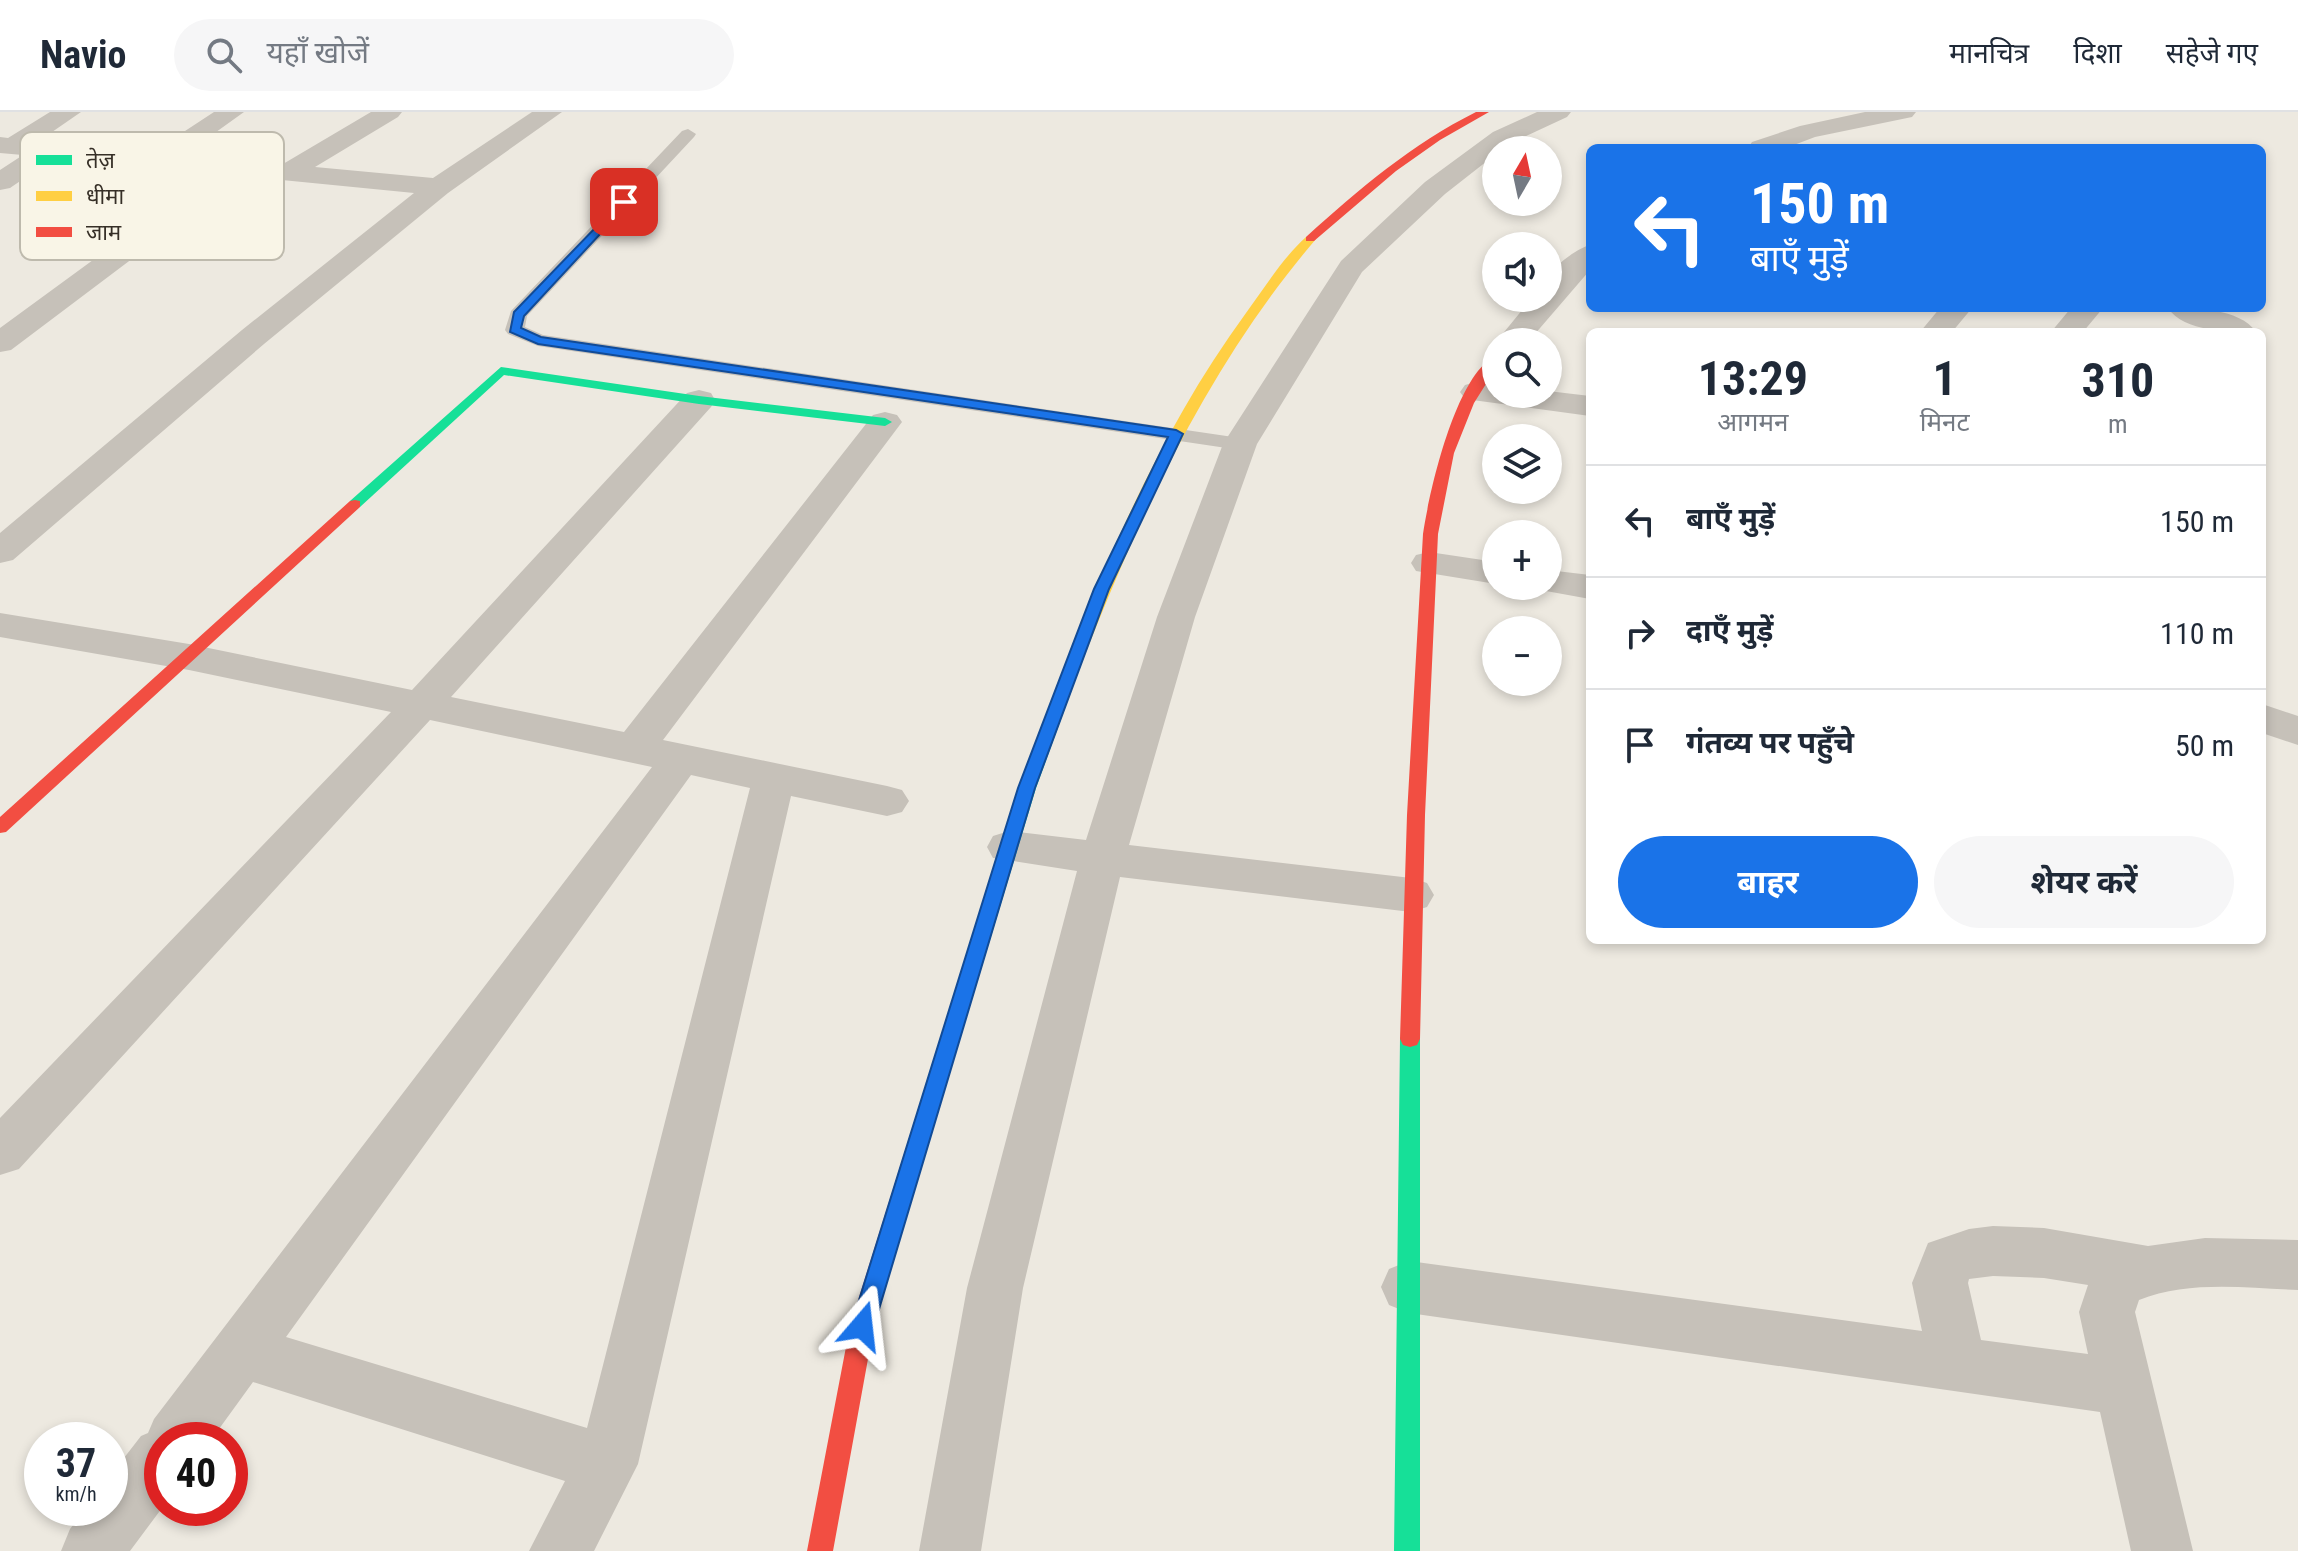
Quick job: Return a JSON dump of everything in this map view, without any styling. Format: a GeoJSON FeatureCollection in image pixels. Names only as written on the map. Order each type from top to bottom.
{"type":"FeatureCollection","features":[{"type":"Feature","properties":{"kind":"street"},"geometry":{"type":"LineString","coordinates":[[30,132],[68,112]]}},
{"type":"Feature","properties":{"kind":"street"},"geometry":{"type":"LineString","coordinates":[[201,132],[231,112]]}},
{"type":"Feature","properties":{"kind":"street"},"geometry":{"type":"LineString","coordinates":[[290,171],[389,112]]}},
{"type":"Feature","properties":{"kind":"street"},"geometry":{"type":"LineString","coordinates":[[0,552],[253,337],[438,187],[549,112]]}},
{"type":"Feature","properties":{"kind":"street"},"geometry":{"type":"LineString","coordinates":[[820,1551],[862,1326],[1027,788],[1102,589],[1176,434],[1237,331],[1303,245],[1371,184],[1448,129],[1484,112]]}},
{"type":"Feature","properties":{"kind":"street"},"geometry":{"type":"LineString","coordinates":[[950,1551],[995,1288],[1102,860],[1176,617],[1240,444],[1351,267],[1435,188],[1502,137],[1558,112]]}},
{"type":"Feature","properties":{"kind":"street"},"geometry":{"type":"LineString","coordinates":[[1798,143],[1809,131],[1903,112]]}},
{"type":"Feature","properties":{"kind":"street"},"geometry":{"type":"LineString","coordinates":[[0,182],[20,169]]}},
{"type":"Feature","properties":{"kind":"street"},"geometry":{"type":"LineString","coordinates":[[284,170],[438,187]]}},
{"type":"Feature","properties":{"kind":"street"},"geometry":{"type":"LineString","coordinates":[[1523,328],[1564,278],[1586,258]]}},
{"type":"Feature","properties":{"kind":"street"},"geometry":{"type":"LineString","coordinates":[[0,343],[112,260]]}},
{"type":"Feature","properties":{"kind":"street"},"geometry":{"type":"LineString","coordinates":[[1939,328],[1953,312]]}},
{"type":"Feature","properties":{"kind":"street"},"geometry":{"type":"LineString","coordinates":[[2070,328],[2084,312]]}},
{"type":"Feature","properties":{"kind":"street"},"geometry":{"type":"LineString","coordinates":[[2193,312],[2231,328]]}},
{"type":"Feature","properties":{"kind":"street"},"geometry":{"type":"LineString","coordinates":[[0,827],[501,371],[699,400],[885,422],[241,1351],[188,1422]]}},
{"type":"Feature","properties":{"kind":"street"},"geometry":{"type":"LineString","coordinates":[[1407,1551],[1411,895],[1429,563],[1442,474],[1453,435],[1482,382]]}},
{"type":"Feature","properties":{"kind":"street"},"geometry":{"type":"LineString","coordinates":[[1476,392],[1586,406]]}},
{"type":"Feature","properties":{"kind":"street"},"geometry":{"type":"LineString","coordinates":[[0,1153],[421,705],[699,400]]}},
{"type":"Feature","properties":{"kind":"street"},"geometry":{"type":"LineString","coordinates":[[1429,563],[1482,571]]}},
{"type":"Feature","properties":{"kind":"street"},"geometry":{"type":"LineString","coordinates":[[1562,583],[1586,586]]}},
{"type":"Feature","properties":{"kind":"street"},"geometry":{"type":"LineString","coordinates":[[0,625],[189,657],[887,801]]}},
{"type":"Feature","properties":{"kind":"street"},"geometry":{"type":"LineString","coordinates":[[2266,719],[2298,731]]}},
{"type":"Feature","properties":{"kind":"street"},"geometry":{"type":"LineString","coordinates":[[560,1551],[608,1464],[774,779]]}},
{"type":"Feature","properties":{"kind":"street"},"geometry":{"type":"LineString","coordinates":[[1009,847],[1411,895]]}},
{"type":"Feature","properties":{"kind":"street"},"geometry":{"type":"LineString","coordinates":[[1958,1364],[1940,1283],[1948,1261],[1967,1252],[1996,1249],[2144,1270]]}},
{"type":"Feature","properties":{"kind":"street"},"geometry":{"type":"LineString","coordinates":[[2162,1551],[2107,1312],[2117,1283],[2144,1270],[2191,1262],[2298,1265]]}},
{"type":"Feature","properties":{"kind":"street"},"geometry":{"type":"LineString","coordinates":[[1409,1287],[2123,1387]]}},
{"type":"Feature","properties":{"kind":"street"},"geometry":{"type":"LineString","coordinates":[[241,1351],[608,1464]]}},
{"type":"Feature","properties":{"kind":"street"},"geometry":{"type":"LineString","coordinates":[[92,1551],[144,1481]]}},
{"type":"Feature","properties":{"kind":"lane"},"geometry":{"type":"LineString","coordinates":[[688,134],[518,315],[515,330],[538,340],[1240,444]]}},
{"type":"Feature","properties":{"kind":"traffic: fast"},"geometry":{"type":"LineString","coordinates":[[355,504],[501,371],[699,400],[885,422]]}},
{"type":"Feature","properties":{"kind":"traffic: fast"},"geometry":{"type":"LineString","coordinates":[[947,1049],[1027,788],[1067,681]]}},
{"type":"Feature","properties":{"kind":"traffic: fast"},"geometry":{"type":"LineString","coordinates":[[1407,1551],[1410,1039]]}},
{"type":"Feature","properties":{"kind":"traffic: slow"},"geometry":{"type":"LineString","coordinates":[[1067,681],[1107,580],[1176,433],[1232,340],[1286,266],[1310,239]]}},
{"type":"Feature","properties":{"kind":"traffic: jam"},"geometry":{"type":"LineString","coordinates":[[1310,239],[1371,185],[1414,153],[1484,112]]}},
{"type":"Feature","properties":{"kind":"traffic: jam"},"geometry":{"type":"LineString","coordinates":[[1410,1039],[1416,815],[1431,534],[1447,453],[1467,403],[1482,378]]}},
{"type":"Feature","properties":{"kind":"traffic: jam"},"geometry":{"type":"LineString","coordinates":[[0,827],[355,504]]}},
{"type":"Feature","properties":{"kind":"traffic: jam"},"geometry":{"type":"LineString","coordinates":[[820,1551],[862,1326],[947,1049]]}},
{"type":"Feature","properties":{"kind":"route"},"geometry":{"type":"LineString","coordinates":[[624,202],[518,315],[515,330],[538,340],[1176,434],[1102,589],[1027,788],[862,1326]]}}]}
